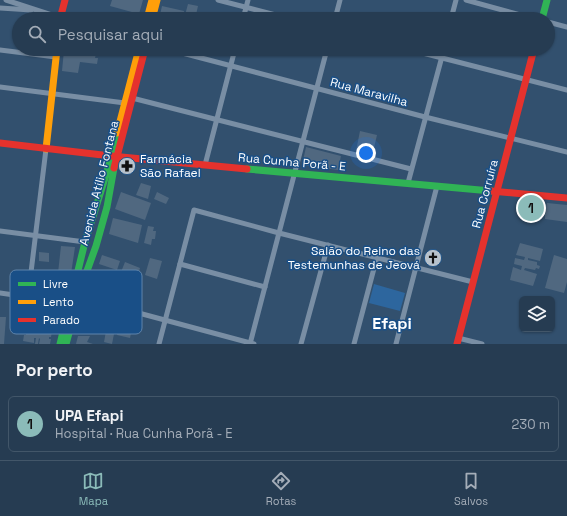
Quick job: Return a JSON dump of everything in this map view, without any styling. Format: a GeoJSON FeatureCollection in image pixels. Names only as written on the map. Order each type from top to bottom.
{"type":"FeatureCollection","features":[{"type":"Feature","properties":{"kind":"street"},"geometry":{"type":"LineString","coordinates":[[6,0],[43,12]]}},
{"type":"Feature","properties":{"kind":"street"},"geometry":{"type":"LineString","coordinates":[[62,12],[65,0]]}},
{"type":"Feature","properties":{"kind":"street"},"geometry":{"type":"LineString","coordinates":[[149,12],[152,0]]}},
{"type":"Feature","properties":{"kind":"street"},"geometry":{"type":"LineString","coordinates":[[154,12],[157,0]]}},
{"type":"Feature","properties":{"kind":"street"},"geometry":{"type":"LineString","coordinates":[[218,0],[265,12]]}},
{"type":"Feature","properties":{"kind":"street"},"geometry":{"type":"LineString","coordinates":[[245,12],[248,0]]}},
{"type":"Feature","properties":{"kind":"street"},"geometry":{"type":"LineString","coordinates":[[337,12],[340,0]]}},
{"type":"Feature","properties":{"kind":"street"},"geometry":{"type":"LineString","coordinates":[[453,12],[456,0]]}},
{"type":"Feature","properties":{"kind":"street"},"geometry":{"type":"LineString","coordinates":[[466,0],[510,12]]}},
{"type":"Feature","properties":{"kind":"street"},"geometry":{"type":"LineString","coordinates":[[544,12],[547,0]]}},
{"type":"Feature","properties":{"kind":"street"},"geometry":{"type":"LineString","coordinates":[[0,8],[38,10]]}},
{"type":"Feature","properties":{"kind":"street"},"geometry":{"type":"LineString","coordinates":[[555,24],[567,27]]}},
{"type":"Feature","properties":{"kind":"street"},"geometry":{"type":"LineString","coordinates":[[0,50],[12,52]]}},
{"type":"Feature","properties":{"kind":"street"},"geometry":{"type":"LineString","coordinates":[[32,270],[56,57],[48,56]]}},
{"type":"Feature","properties":{"kind":"street","name":"Avenida Atílio Fontana"},"geometry":{"type":"LineString","coordinates":[[87,270],[107,207],[114,157],[125,103],[137,56]]}},
{"type":"Feature","properties":{"kind":"street","name":"Avenida Atílio Fontana"},"geometry":{"type":"LineString","coordinates":[[78,270],[97,203],[114,157],[132,98],[142,56]]}},
{"type":"Feature","properties":{"kind":"street","name":"Rua Maravilha"},"geometry":{"type":"LineString","coordinates":[[193,56],[425,117],[567,152]]}},
{"type":"Feature","properties":{"kind":"street"},"geometry":{"type":"LineString","coordinates":[[205,165],[233,56]]}},
{"type":"Feature","properties":{"kind":"street"},"geometry":{"type":"LineString","coordinates":[[142,314],[251,344],[325,56]]}},
{"type":"Feature","properties":{"kind":"street"},"geometry":{"type":"LineString","coordinates":[[437,56],[567,90]]}},
{"type":"Feature","properties":{"kind":"street","name":"Rua Corruíra"},"geometry":{"type":"LineString","coordinates":[[457,341],[532,56]]}},
{"type":"Feature","properties":{"kind":"street"},"geometry":{"type":"LineString","coordinates":[[408,183],[441,57]]}},
{"type":"Feature","properties":{"kind":"street"},"geometry":{"type":"LineString","coordinates":[[0,87],[125,103]]}},
{"type":"Feature","properties":{"kind":"street"},"geometry":{"type":"LineString","coordinates":[[132,98],[412,169]]}},
{"type":"Feature","properties":{"kind":"street","name":"Rua Cunha Porã - E"},"geometry":{"type":"LineString","coordinates":[[0,143],[114,157],[567,198]]}},
{"type":"Feature","properties":{"kind":"street"},"geometry":{"type":"LineString","coordinates":[[396,344],[437,186]]}},
{"type":"Feature","properties":{"kind":"street"},"geometry":{"type":"LineString","coordinates":[[97,203],[103,203],[107,207]]}},
{"type":"Feature","properties":{"kind":"street"},"geometry":{"type":"LineString","coordinates":[[159,344],[194,210],[473,282]]}},
{"type":"Feature","properties":{"kind":"street"},"geometry":{"type":"LineString","coordinates":[[0,231],[85,242],[90,246],[96,246]]}},
{"type":"Feature","properties":{"kind":"street"},"geometry":{"type":"LineString","coordinates":[[301,344],[328,244]]}},
{"type":"Feature","properties":{"kind":"street"},"geometry":{"type":"LineString","coordinates":[[354,344],[377,257]]}},
{"type":"Feature","properties":{"kind":"street"},"geometry":{"type":"LineString","coordinates":[[180,264],[265,288]]}},
{"type":"Feature","properties":{"kind":"street"},"geometry":{"type":"LineString","coordinates":[[0,293],[10,294]]}},
{"type":"Feature","properties":{"kind":"street","name":"Avenida Atílio Fontana"},"geometry":{"type":"LineString","coordinates":[[60,344],[62,334]]}},
{"type":"Feature","properties":{"kind":"street","name":"Avenida Atílio Fontana"},"geometry":{"type":"LineString","coordinates":[[66,344],[69,334]]}},
{"type":"Feature","properties":{"kind":"street"},"geometry":{"type":"LineString","coordinates":[[457,341],[482,344]]}},
{"type":"Feature","properties":{"kind":"shaded area"},"geometry":{"type":"Polygon","coordinates":[[[374,284],[405,293],[400,311],[369,303],[374,284]]]}},
{"type":"Feature","properties":{"kind":"building"},"geometry":{"type":"Polygon","coordinates":[[[112,0],[143,0],[140,12],[132,12],[110,6],[112,0]]]}},
{"type":"Feature","properties":{"kind":"building"},"geometry":{"type":"Polygon","coordinates":[[[188,4],[198,6],[197,12],[186,12],[188,4]]]}},
{"type":"Feature","properties":{"kind":"building"},"geometry":{"type":"Polygon","coordinates":[[[162,6],[184,11],[184,12],[161,12],[162,6]]]}},
{"type":"Feature","properties":{"kind":"building"},"geometry":{"type":"Polygon","coordinates":[[[63,56],[96,56],[95,58],[98,58],[97,64],[80,62],[78,73],[62,71],[63,56]]]}},
{"type":"Feature","properties":{"kind":"building"},"geometry":{"type":"Polygon","coordinates":[[[360,131],[377,135],[373,152],[369,151],[369,154],[356,151],[360,131]]]}},
{"type":"Feature","properties":{"kind":"building"},"geometry":{"type":"Polygon","coordinates":[[[306,147],[341,156],[338,170],[302,165],[306,147]]]}},
{"type":"Feature","properties":{"kind":"building"},"geometry":{"type":"Polygon","coordinates":[[[141,183],[151,186],[148,199],[136,195],[141,183]]]}},
{"type":"Feature","properties":{"kind":"building"},"geometry":{"type":"Polygon","coordinates":[[[121,192],[151,203],[145,220],[115,209],[121,192]]]}},
{"type":"Feature","properties":{"kind":"building"},"geometry":{"type":"Polygon","coordinates":[[[157,192],[169,198],[166,204],[154,199],[157,192]]]}},
{"type":"Feature","properties":{"kind":"building"},"geometry":{"type":"Polygon","coordinates":[[[525,201],[540,202],[539,207],[546,207],[547,203],[567,205],[567,222],[545,219],[545,215],[538,215],[538,219],[523,217],[525,201]]]}},
{"type":"Feature","properties":{"kind":"building"},"geometry":{"type":"Polygon","coordinates":[[[113,218],[142,225],[138,243],[109,234],[113,218]]]}},
{"type":"Feature","properties":{"kind":"building"},"geometry":{"type":"Polygon","coordinates":[[[148,226],[154,227],[153,231],[156,231],[155,239],[152,239],[151,245],[144,243],[148,226]]]}},
{"type":"Feature","properties":{"kind":"building"},"geometry":{"type":"Polygon","coordinates":[[[520,243],[543,249],[540,261],[528,258],[528,260],[537,262],[537,265],[540,266],[539,269],[536,268],[535,270],[525,268],[524,270],[537,274],[533,286],[510,280],[513,267],[521,270],[522,266],[514,264],[515,258],[524,260],[525,257],[516,255],[520,243]]]}},
{"type":"Feature","properties":{"kind":"building"},"geometry":{"type":"Polygon","coordinates":[[[61,246],[75,247],[72,270],[58,270],[61,246]]]}},
{"type":"Feature","properties":{"kind":"building"},"geometry":{"type":"Polygon","coordinates":[[[39,252],[49,253],[49,262],[39,261],[39,252]]]}},
{"type":"Feature","properties":{"kind":"building"},"geometry":{"type":"Polygon","coordinates":[[[102,255],[120,261],[117,270],[99,264],[102,255]]]}},
{"type":"Feature","properties":{"kind":"building"},"geometry":{"type":"Polygon","coordinates":[[[554,255],[567,259],[567,282],[564,293],[545,288],[554,255]]]}},
{"type":"Feature","properties":{"kind":"building"},"geometry":{"type":"Polygon","coordinates":[[[150,258],[162,261],[157,279],[145,275],[150,258]]]}},
{"type":"Feature","properties":{"kind":"building"},"geometry":{"type":"Polygon","coordinates":[[[125,262],[140,268],[139,270],[122,270],[125,262]]]}},
{"type":"Feature","properties":{"kind":"building"},"geometry":{"type":"Polygon","coordinates":[[[0,317],[6,317],[4,344],[0,344],[0,317]]]}},
{"type":"Feature","properties":{"kind":"building"},"geometry":{"type":"Polygon","coordinates":[[[52,334],[51,337],[49,337],[49,339],[51,339],[50,344],[39,344],[39,338],[38,344],[35,344],[36,338],[34,338],[34,343],[23,341],[24,335],[52,334]]]}},
{"type":"Feature","properties":{"kind":"building"},"geometry":{"type":"Polygon","coordinates":[[[105,334],[114,334],[112,344],[104,342],[105,334]]]}},
{"type":"Feature","properties":{"kind":"building"},"geometry":{"type":"Polygon","coordinates":[[[117,334],[131,334],[130,338],[117,334]]]}},
{"type":"Feature","properties":{"kind":"building"},"geometry":{"type":"Polygon","coordinates":[[[78,336],[90,336],[87,342],[93,344],[76,344],[78,336]]]}},
{"type":"Feature","properties":{"kind":"traffic: fast"},"geometry":{"type":"LineString","coordinates":[[544,12],[547,0]]}},
{"type":"Feature","properties":{"kind":"traffic: fast"},"geometry":{"type":"LineString","coordinates":[[78,270],[117,133]]}},
{"type":"Feature","properties":{"kind":"traffic: fast"},"geometry":{"type":"LineString","coordinates":[[87,270],[107,207],[114,168]]}},
{"type":"Feature","properties":{"kind":"traffic: fast"},"geometry":{"type":"LineString","coordinates":[[247,169],[491,191]]}},
{"type":"Feature","properties":{"kind":"traffic: fast"},"geometry":{"type":"LineString","coordinates":[[60,344],[62,334]]}},
{"type":"Feature","properties":{"kind":"traffic: fast"},"geometry":{"type":"LineString","coordinates":[[66,344],[69,334]]}},
{"type":"Feature","properties":{"kind":"traffic: slow"},"geometry":{"type":"LineString","coordinates":[[149,12],[152,0]]}},
{"type":"Feature","properties":{"kind":"traffic: slow"},"geometry":{"type":"LineString","coordinates":[[154,12],[157,0]]}},
{"type":"Feature","properties":{"kind":"traffic: slow"},"geometry":{"type":"LineString","coordinates":[[46,149],[56,56]]}},
{"type":"Feature","properties":{"kind":"traffic: slow"},"geometry":{"type":"LineString","coordinates":[[117,133],[137,56]]}},
{"type":"Feature","properties":{"kind":"traffic: jam"},"geometry":{"type":"LineString","coordinates":[[62,12],[65,0]]}},
{"type":"Feature","properties":{"kind":"traffic: jam"},"geometry":{"type":"LineString","coordinates":[[114,168],[143,56]]}},
{"type":"Feature","properties":{"kind":"traffic: jam"},"geometry":{"type":"LineString","coordinates":[[457,344],[532,56]]}},
{"type":"Feature","properties":{"kind":"traffic: jam"},"geometry":{"type":"LineString","coordinates":[[0,143],[111,156],[247,169]]}},
{"type":"Feature","properties":{"kind":"traffic: jam"},"geometry":{"type":"LineString","coordinates":[[491,191],[567,198]]}},
{"type":"Feature","properties":{"kind":"place","name":"Farmácia São Rafael"},"geometry":{"type":"Point","coordinates":[127,166]}},
{"type":"Feature","properties":{"kind":"place","name":"UPA Efapi"},"geometry":{"type":"Point","coordinates":[531,208]}},
{"type":"Feature","properties":{"kind":"place","name":"Salão do Reino das Testemunhas de Jeová"},"geometry":{"type":"Point","coordinates":[433,258]}},
{"type":"Feature","properties":{"kind":"district","name":"Efapi"},"geometry":{"type":"Point","coordinates":[392,323]}}]}
